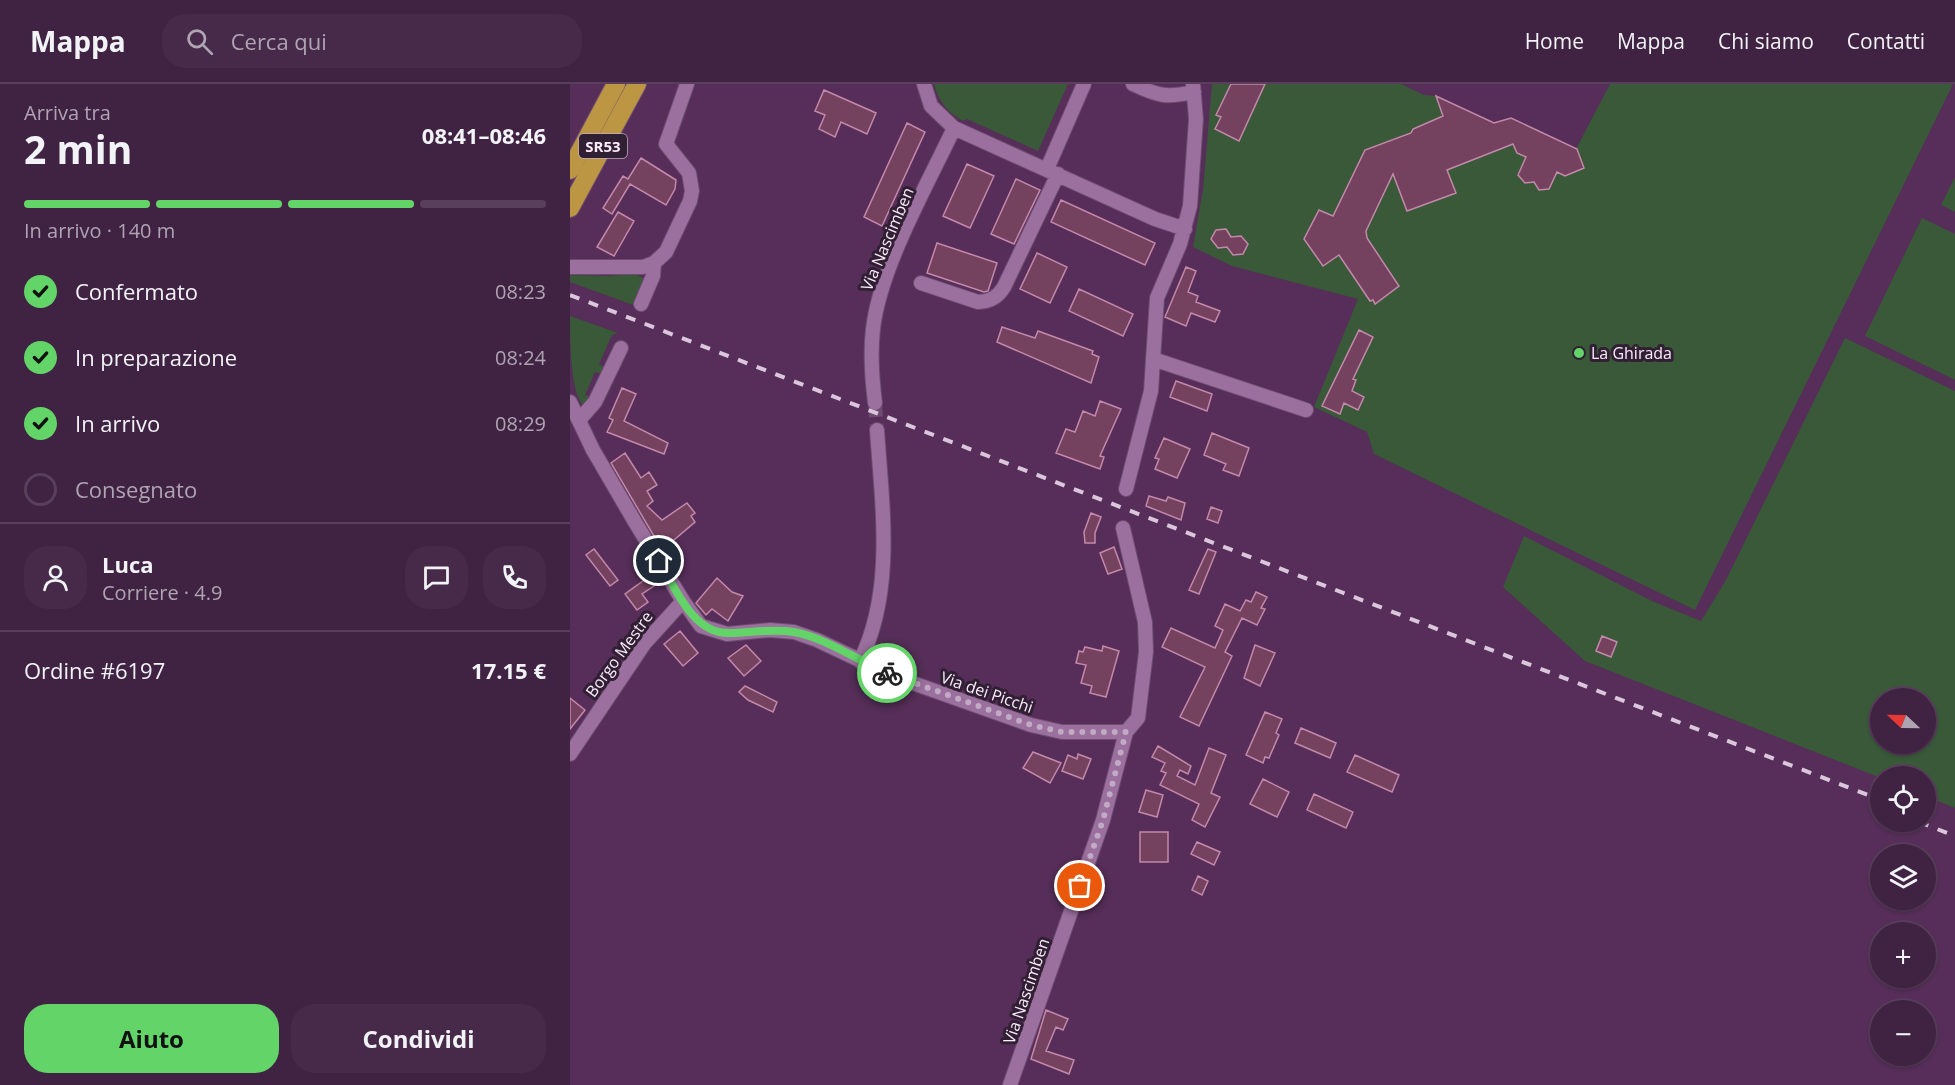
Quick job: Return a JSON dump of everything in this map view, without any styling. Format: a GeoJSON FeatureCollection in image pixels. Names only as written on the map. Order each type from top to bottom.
{"type":"FeatureCollection","features":[{"type":"Feature","properties":{"kind":"highway","name":"SR53"},"geometry":{"type":"LineString","coordinates":[[570,170],[616,84]]}},
{"type":"Feature","properties":{"kind":"highway","name":"SR53"},"geometry":{"type":"LineString","coordinates":[[570,207],[637,84]]}},
{"type":"Feature","properties":{"kind":"street"},"geometry":{"type":"LineString","coordinates":[[570,267],[643,267],[654,263],[666,252],[690,201],[692,191],[689,172],[666,144],[687,84]]}},
{"type":"Feature","properties":{"kind":"street"},"geometry":{"type":"LineString","coordinates":[[924,84],[931,106],[954,128],[1155,219],[1185,229]]}},
{"type":"Feature","properties":{"kind":"street"},"geometry":{"type":"LineString","coordinates":[[921,283],[978,302],[986,302],[1004,287],[1052,172],[1084,84]]}},
{"type":"Feature","properties":{"kind":"street"},"geometry":{"type":"LineString","coordinates":[[1126,489],[1147,408],[1157,298],[1185,229],[1194,177],[1196,118],[1193,88],[1172,97],[1160,96],[1133,84]]}},
{"type":"Feature","properties":{"kind":"street","name":"Via Nascimben"},"geometry":{"type":"LineString","coordinates":[[874,403],[871,351],[873,328],[883,286],[954,128]]}},
{"type":"Feature","properties":{"kind":"street"},"geometry":{"type":"LineString","coordinates":[[641,304],[653,276],[654,263]]}},
{"type":"Feature","properties":{"kind":"street"},"geometry":{"type":"LineString","coordinates":[[579,420],[595,402],[621,348]]}},
{"type":"Feature","properties":{"kind":"street"},"geometry":{"type":"LineString","coordinates":[[1153,359],[1306,410]]}},
{"type":"Feature","properties":{"kind":"street"},"geometry":{"type":"LineString","coordinates":[[570,402],[592,450],[683,601]]}},
{"type":"Feature","properties":{"kind":"street"},"geometry":{"type":"LineString","coordinates":[[860,661],[876,621],[883,568],[883,525],[877,430]]}},
{"type":"Feature","properties":{"kind":"street","name":"Via Nascimben"},"geometry":{"type":"LineString","coordinates":[[1010,1085],[1103,820],[1126,732],[1138,718],[1146,652],[1140,594],[1123,528]]}},
{"type":"Feature","properties":{"kind":"street","name":"Via dei Picchi"},"geometry":{"type":"LineString","coordinates":[[683,601],[701,626],[713,631],[727,634],[770,630],[794,632],[929,689],[1031,725],[1062,732],[1126,732]]}},
{"type":"Feature","properties":{"kind":"street","name":"Borgo Mestre"},"geometry":{"type":"LineString","coordinates":[[570,754],[644,644],[683,601]]}},
{"type":"Feature","properties":{"kind":"green space"},"geometry":{"type":"Polygon","coordinates":[[[934,84],[1068,84],[1038,151],[967,119],[963,121],[957,118],[944,106],[934,84]]]}},
{"type":"Feature","properties":{"kind":"green space","name":"La Ghirada"},"geometry":{"type":"Polygon","coordinates":[[[1212,84],[1401,84],[1424,95],[1436,96],[1494,123],[1511,118],[1576,149],[1610,84],[1953,84],[1695,610],[1374,454],[1367,432],[1314,407],[1358,299],[1232,266],[1193,247],[1203,190],[1212,84]]]}},
{"type":"Feature","properties":{"kind":"green space"},"geometry":{"type":"Polygon","coordinates":[[[1955,177],[1955,212],[1941,205],[1955,177]]]}},
{"type":"Feature","properties":{"kind":"green space"},"geometry":{"type":"Polygon","coordinates":[[[1922,218],[1955,234],[1955,380],[1865,336],[1922,218]]]}},
{"type":"Feature","properties":{"kind":"green space"},"geometry":{"type":"Polygon","coordinates":[[[635,274],[647,280],[636,306],[570,282],[570,275],[635,274]]]}},
{"type":"Feature","properties":{"kind":"green space"},"geometry":{"type":"Polygon","coordinates":[[[570,316],[618,333],[612,335],[599,364],[605,368],[601,374],[595,372],[585,395],[591,397],[585,406],[580,401],[574,379],[570,316]]]}},
{"type":"Feature","properties":{"kind":"green space"},"geometry":{"type":"Polygon","coordinates":[[[1845,338],[1955,391],[1955,808],[1936,800],[1936,766],[1870,766],[1870,774],[1585,661],[1503,587],[1524,536],[1654,602],[1701,621],[1726,580],[1845,338]]]}},
{"type":"Feature","properties":{"kind":"building"},"geometry":{"type":"Polygon","coordinates":[[[1231,84],[1265,84],[1239,141],[1215,129],[1221,117],[1216,115],[1231,84]]]}},
{"type":"Feature","properties":{"kind":"building"},"geometry":{"type":"Polygon","coordinates":[[[824,90],[876,113],[867,134],[841,122],[835,137],[819,129],[825,115],[815,111],[824,90]]]}},
{"type":"Feature","properties":{"kind":"building"},"geometry":{"type":"Polygon","coordinates":[[[1436,96],[1494,123],[1511,118],[1577,149],[1584,168],[1565,176],[1557,172],[1549,189],[1539,190],[1534,182],[1525,183],[1518,175],[1526,157],[1517,153],[1513,144],[1447,170],[1456,193],[1407,211],[1393,174],[1366,231],[1367,238],[1399,286],[1375,304],[1373,300],[1370,301],[1339,255],[1323,266],[1304,239],[1319,210],[1333,216],[1365,150],[1411,133],[1413,129],[1443,116],[1436,96]]]}},
{"type":"Feature","properties":{"kind":"building"},"geometry":{"type":"Polygon","coordinates":[[[907,123],[925,132],[882,226],[864,217],[907,123]]]}},
{"type":"Feature","properties":{"kind":"building"},"geometry":{"type":"Polygon","coordinates":[[[641,158],[676,180],[675,189],[666,205],[630,184],[612,214],[603,208],[623,176],[628,179],[641,158]]]}},
{"type":"Feature","properties":{"kind":"building"},"geometry":{"type":"Polygon","coordinates":[[[967,164],[994,176],[970,228],[943,216],[967,164]]]}},
{"type":"Feature","properties":{"kind":"building"},"geometry":{"type":"Polygon","coordinates":[[[1016,179],[1040,190],[1014,244],[991,234],[1016,179]]]}},
{"type":"Feature","properties":{"kind":"building"},"geometry":{"type":"Polygon","coordinates":[[[1061,200],[1155,243],[1145,265],[1051,222],[1061,200]]]}},
{"type":"Feature","properties":{"kind":"building"},"geometry":{"type":"Polygon","coordinates":[[[618,212],[634,221],[614,256],[597,247],[618,212]]]}},
{"type":"Feature","properties":{"kind":"building"},"geometry":{"type":"Polygon","coordinates":[[[1226,229],[1231,237],[1241,236],[1248,244],[1243,254],[1233,255],[1227,247],[1218,248],[1211,239],[1216,230],[1226,229]]]}},
{"type":"Feature","properties":{"kind":"building"},"geometry":{"type":"Polygon","coordinates":[[[937,243],[997,263],[988,291],[984,292],[927,273],[937,243]]]}},
{"type":"Feature","properties":{"kind":"building"},"geometry":{"type":"Polygon","coordinates":[[[1037,253],[1067,267],[1050,303],[1020,289],[1037,253]]]}},
{"type":"Feature","properties":{"kind":"building"},"geometry":{"type":"Polygon","coordinates":[[[1186,267],[1196,271],[1188,292],[1198,296],[1196,302],[1220,311],[1215,322],[1191,313],[1186,326],[1165,317],[1186,267]]]}},
{"type":"Feature","properties":{"kind":"building"},"geometry":{"type":"Polygon","coordinates":[[[1079,289],[1133,314],[1123,336],[1069,311],[1079,289]]]}},
{"type":"Feature","properties":{"kind":"building"},"geometry":{"type":"Polygon","coordinates":[[[1002,327],[1035,338],[1038,331],[1093,351],[1092,354],[1099,357],[1091,383],[997,342],[1002,327]]]}},
{"type":"Feature","properties":{"kind":"building"},"geometry":{"type":"Polygon","coordinates":[[[1359,330],[1373,337],[1353,379],[1356,380],[1352,391],[1364,397],[1358,410],[1344,403],[1340,414],[1322,406],[1359,330]]]}},
{"type":"Feature","properties":{"kind":"building"},"geometry":{"type":"Polygon","coordinates":[[[1176,381],[1212,394],[1207,411],[1170,397],[1176,381]]]}},
{"type":"Feature","properties":{"kind":"building"},"geometry":{"type":"Polygon","coordinates":[[[622,388],[636,394],[624,421],[668,443],[664,454],[607,432],[613,420],[609,418],[622,388]]]}},
{"type":"Feature","properties":{"kind":"building"},"geometry":{"type":"Polygon","coordinates":[[[1100,401],[1121,409],[1100,456],[1104,457],[1100,469],[1056,453],[1066,429],[1075,432],[1083,411],[1095,416],[1100,401]]]}},
{"type":"Feature","properties":{"kind":"building"},"geometry":{"type":"Polygon","coordinates":[[[1212,433],[1249,448],[1239,476],[1223,470],[1226,464],[1204,455],[1212,433]]]}},
{"type":"Feature","properties":{"kind":"building"},"geometry":{"type":"Polygon","coordinates":[[[1164,438],[1190,449],[1177,478],[1155,469],[1159,459],[1155,458],[1164,438]]]}},
{"type":"Feature","properties":{"kind":"building"},"geometry":{"type":"Polygon","coordinates":[[[625,453],[641,478],[649,472],[657,485],[647,491],[653,501],[647,506],[662,520],[687,503],[695,513],[691,516],[695,522],[668,545],[663,539],[658,543],[611,463],[625,453]]]}},
{"type":"Feature","properties":{"kind":"building"},"geometry":{"type":"Polygon","coordinates":[[[1149,496],[1166,501],[1168,497],[1185,503],[1181,520],[1146,506],[1149,496]]]}},
{"type":"Feature","properties":{"kind":"building"},"geometry":{"type":"Polygon","coordinates":[[[1211,507],[1222,511],[1218,523],[1207,519],[1211,507]]]}},
{"type":"Feature","properties":{"kind":"building"},"geometry":{"type":"Polygon","coordinates":[[[1091,513],[1101,517],[1095,533],[1095,543],[1085,543],[1084,532],[1091,513]]]}},
{"type":"Feature","properties":{"kind":"building"},"geometry":{"type":"Polygon","coordinates":[[[1114,547],[1122,569],[1108,574],[1100,553],[1114,547]]]}},
{"type":"Feature","properties":{"kind":"building"},"geometry":{"type":"Polygon","coordinates":[[[594,549],[618,580],[610,586],[586,555],[594,549]]]}},
{"type":"Feature","properties":{"kind":"building"},"geometry":{"type":"Polygon","coordinates":[[[1208,549],[1216,552],[1199,594],[1189,590],[1208,549]]]}},
{"type":"Feature","properties":{"kind":"building"},"geometry":{"type":"Polygon","coordinates":[[[654,573],[660,582],[642,594],[648,602],[637,610],[625,594],[654,573]]]}},
{"type":"Feature","properties":{"kind":"building"},"geometry":{"type":"Polygon","coordinates":[[[717,578],[732,592],[743,596],[728,621],[712,609],[706,615],[696,603],[717,578]]]}},
{"type":"Feature","properties":{"kind":"building"},"geometry":{"type":"Polygon","coordinates":[[[1256,592],[1267,597],[1261,608],[1265,609],[1257,625],[1242,618],[1225,652],[1232,656],[1199,726],[1180,717],[1205,667],[1162,647],[1171,628],[1215,648],[1223,630],[1215,626],[1225,604],[1240,611],[1246,600],[1251,602],[1256,592]]]}},
{"type":"Feature","properties":{"kind":"building"},"geometry":{"type":"Polygon","coordinates":[[[680,631],[698,653],[683,666],[664,644],[680,631]]]}},
{"type":"Feature","properties":{"kind":"building"},"geometry":{"type":"Polygon","coordinates":[[[1602,636],[1617,642],[1611,657],[1596,651],[1602,636]]]}},
{"type":"Feature","properties":{"kind":"building"},"geometry":{"type":"Polygon","coordinates":[[[746,645],[761,661],[744,676],[728,658],[746,645]]]}},
{"type":"Feature","properties":{"kind":"building"},"geometry":{"type":"Polygon","coordinates":[[[1255,645],[1275,653],[1260,686],[1244,678],[1255,645]]]}},
{"type":"Feature","properties":{"kind":"building"},"geometry":{"type":"Polygon","coordinates":[[[1103,646],[1119,651],[1106,697],[1090,693],[1092,686],[1081,683],[1086,665],[1076,663],[1079,651],[1083,652],[1085,647],[1102,651],[1103,646]]]}},
{"type":"Feature","properties":{"kind":"building"},"geometry":{"type":"Polygon","coordinates":[[[745,686],[777,702],[773,712],[748,700],[739,692],[745,686]]]}},
{"type":"Feature","properties":{"kind":"building"},"geometry":{"type":"Polygon","coordinates":[[[570,698],[585,710],[570,729],[570,698]]]}},
{"type":"Feature","properties":{"kind":"building"},"geometry":{"type":"Polygon","coordinates":[[[1265,712],[1282,719],[1276,733],[1279,735],[1269,758],[1265,757],[1263,763],[1246,755],[1265,712]]]}},
{"type":"Feature","properties":{"kind":"building"},"geometry":{"type":"Polygon","coordinates":[[[1301,728],[1336,743],[1330,758],[1295,743],[1301,728]]]}},
{"type":"Feature","properties":{"kind":"building"},"geometry":{"type":"Polygon","coordinates":[[[1158,746],[1191,766],[1188,774],[1180,770],[1177,776],[1195,785],[1209,748],[1226,755],[1211,793],[1220,797],[1205,827],[1192,820],[1199,804],[1160,785],[1166,773],[1161,771],[1165,763],[1152,757],[1158,746]]]}},
{"type":"Feature","properties":{"kind":"building"},"geometry":{"type":"Polygon","coordinates":[[[1033,752],[1061,763],[1050,783],[1023,768],[1033,752]]]}},
{"type":"Feature","properties":{"kind":"building"},"geometry":{"type":"Polygon","coordinates":[[[1078,754],[1091,759],[1083,779],[1062,771],[1068,755],[1077,759],[1078,754]]]}},
{"type":"Feature","properties":{"kind":"building"},"geometry":{"type":"Polygon","coordinates":[[[1355,755],[1399,775],[1392,792],[1347,772],[1355,755]]]}},
{"type":"Feature","properties":{"kind":"building"},"geometry":{"type":"Polygon","coordinates":[[[1263,779],[1289,792],[1277,817],[1250,804],[1263,779]]]}},
{"type":"Feature","properties":{"kind":"building"},"geometry":{"type":"Polygon","coordinates":[[[1146,790],[1163,795],[1157,817],[1139,812],[1146,790]]]}},
{"type":"Feature","properties":{"kind":"building"},"geometry":{"type":"Polygon","coordinates":[[[1314,794],[1353,812],[1346,828],[1307,810],[1314,794]]]}},
{"type":"Feature","properties":{"kind":"building"},"geometry":{"type":"Polygon","coordinates":[[[1140,832],[1168,832],[1168,862],[1140,862],[1140,832]]]}},
{"type":"Feature","properties":{"kind":"building"},"geometry":{"type":"Polygon","coordinates":[[[1197,842],[1220,852],[1214,865],[1191,854],[1197,842]]]}},
{"type":"Feature","properties":{"kind":"building"},"geometry":{"type":"Polygon","coordinates":[[[1198,876],[1208,881],[1202,895],[1192,890],[1198,876]]]}},
{"type":"Feature","properties":{"kind":"building"},"geometry":{"type":"Polygon","coordinates":[[[1046,1010],[1068,1019],[1063,1030],[1056,1027],[1046,1051],[1074,1060],[1069,1074],[1031,1059],[1046,1010]]]}},
{"type":"Feature","properties":{"kind":"tunnel"},"geometry":{"type":"LineString","coordinates":[[875,403],[877,430]]}},
{"type":"Feature","properties":{"kind":"railway"},"geometry":{"type":"LineString","coordinates":[[570,295],[1870,796]]}},
{"type":"Feature","properties":{"kind":"railway"},"geometry":{"type":"LineString","coordinates":[[1936,829],[1955,836]]}},
{"type":"Feature","properties":{"kind":"way so far"},"geometry":{"type":"LineString","coordinates":[[887,673],[1031,725],[1062,732],[1095,734],[1126,732],[1103,820],[1080,886]]}},
{"type":"Feature","properties":{"kind":"place","name":"La Ghirada"},"geometry":{"type":"Point","coordinates":[1579,353]}},
{"type":"Feature","properties":{"kind":"route"},"geometry":{"type":"LineString","coordinates":[[659,561],[701,626],[727,634],[770,630],[794,632],[817,640],[887,673]]}}]}
